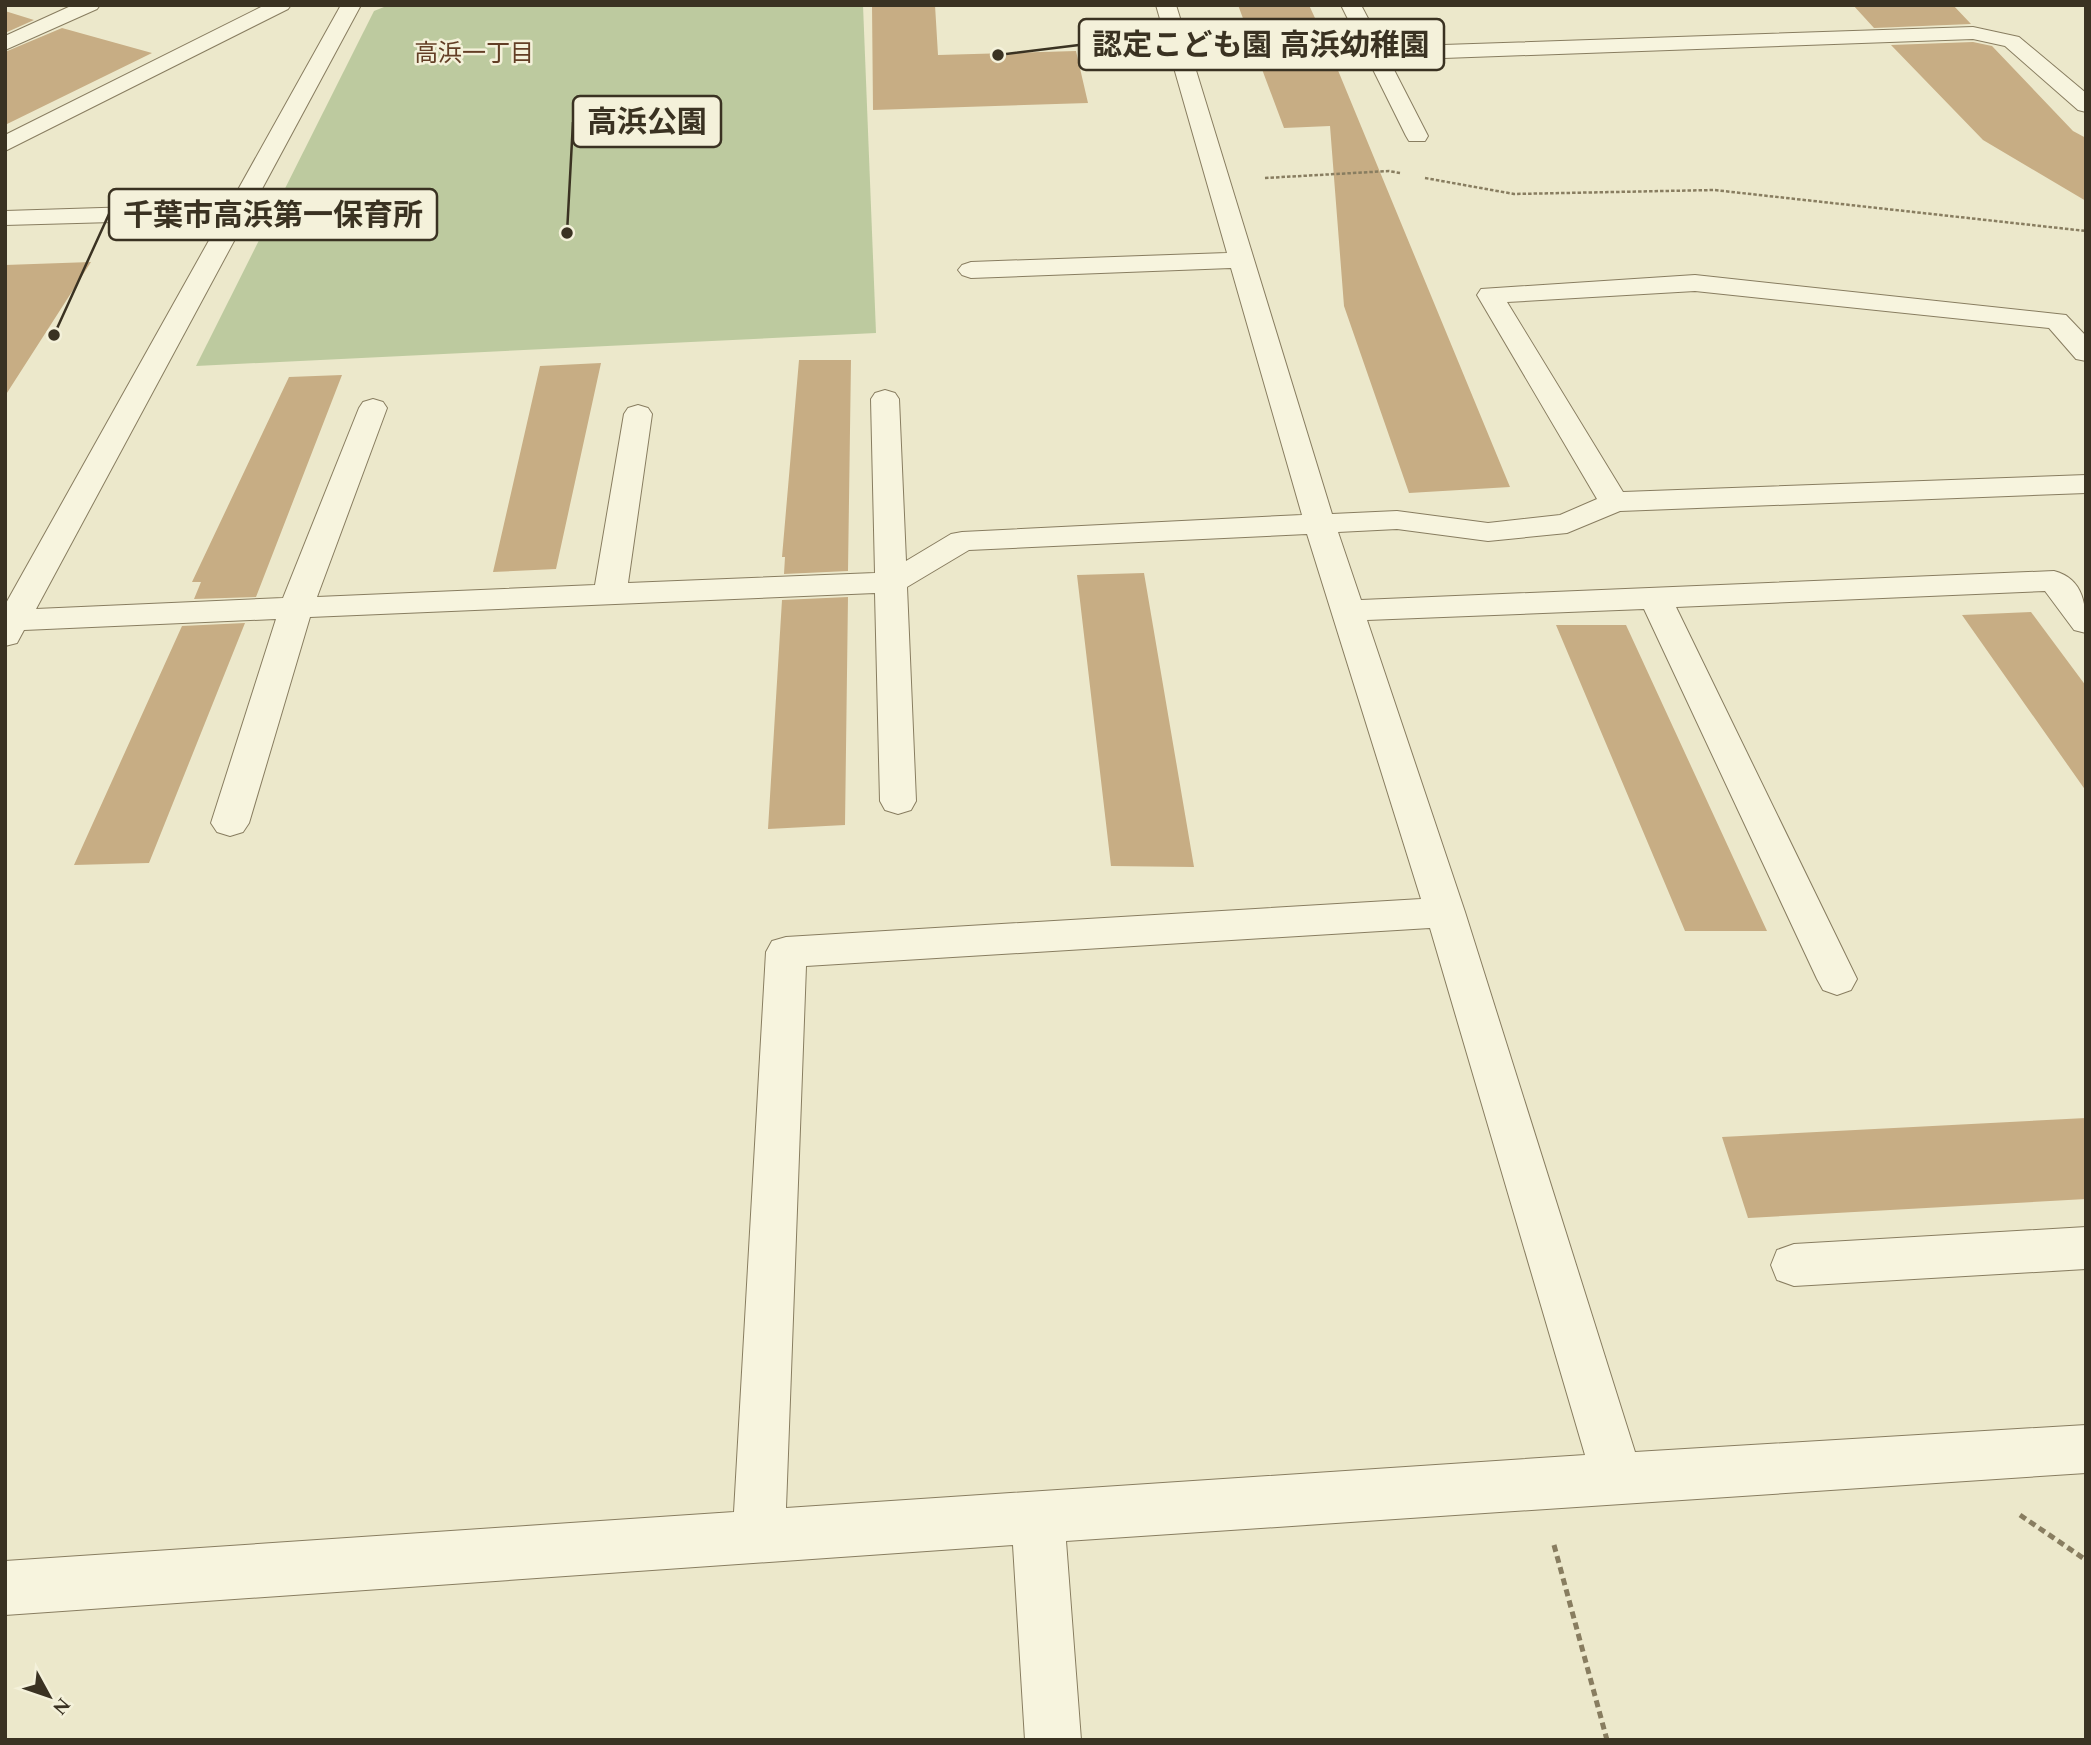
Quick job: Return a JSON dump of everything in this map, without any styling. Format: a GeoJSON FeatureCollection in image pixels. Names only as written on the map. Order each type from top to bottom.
{"type":"FeatureCollection","features":[{"type":"Feature","properties":{"kind":"street"},"geometry":{"type":"LineString","coordinates":[[5,44],[90,5]]}},
{"type":"Feature","properties":{"kind":"street"},"geometry":{"type":"LineString","coordinates":[[5,144],[281,5]]}},
{"type":"Feature","properties":{"kind":"street"},"geometry":{"type":"LineString","coordinates":[[10,627],[351,5]]}},
{"type":"Feature","properties":{"kind":"street"},"geometry":{"type":"LineString","coordinates":[[1166,5],[1320,525],[1446,912],[1618,1479]]}},
{"type":"Feature","properties":{"kind":"street"},"geometry":{"type":"LineString","coordinates":[[1351,5],[1417,136]]}},
{"type":"Feature","properties":{"kind":"street"},"geometry":{"type":"LineString","coordinates":[[1376,54],[1973,33],[2012,41],[2086,105]]}},
{"type":"Feature","properties":{"kind":"street"},"geometry":{"type":"LineString","coordinates":[[5,218],[237,211]]}},
{"type":"Feature","properties":{"kind":"street"},"geometry":{"type":"LineString","coordinates":[[971,270],[1241,260]]}},
{"type":"Feature","properties":{"kind":"street"},"geometry":{"type":"LineString","coordinates":[[1615,502],[1490,295],[1695,283],[2057,321],[2086,353]]}},
{"type":"Feature","properties":{"kind":"street"},"geometry":{"type":"LineString","coordinates":[[885,399],[898,801]]}},
{"type":"Feature","properties":{"kind":"street"},"geometry":{"type":"LineString","coordinates":[[230,823],[296,608],[373,408]]}},
{"type":"Feature","properties":{"kind":"street"},"geometry":{"type":"LineString","coordinates":[[610,594],[638,414]]}},
{"type":"Feature","properties":{"kind":"street"},"geometry":{"type":"LineString","coordinates":[[10,627],[296,608],[893,582],[962,541],[1396,520],[1488,532],[1567,524],[1615,502],[2086,484]]}},
{"type":"Feature","properties":{"kind":"street"},"geometry":{"type":"LineString","coordinates":[[1347,611],[2054,581],[2086,623]]}},
{"type":"Feature","properties":{"kind":"street"},"geometry":{"type":"LineString","coordinates":[[1655,598],[1837,979]]}},
{"type":"Feature","properties":{"kind":"street"},"geometry":{"type":"LineString","coordinates":[[759,1537],[786,952],[1446,912]]}},
{"type":"Feature","properties":{"kind":"street"},"geometry":{"type":"LineString","coordinates":[[1794,1265],[2086,1248]]}},
{"type":"Feature","properties":{"kind":"street"},"geometry":{"type":"LineString","coordinates":[[5,1588],[1537,1483],[2086,1449]]}},
{"type":"Feature","properties":{"kind":"street"},"geometry":{"type":"LineString","coordinates":[[1038,1519],[1053,1740]]}},
{"type":"Feature","properties":{"kind":"path"},"geometry":{"type":"LineString","coordinates":[[1254,179],[1390,171],[1404,174]]}},
{"type":"Feature","properties":{"kind":"path"},"geometry":{"type":"LineString","coordinates":[[1416,176],[1514,194],[1714,190],[2086,231]]}},
{"type":"Feature","properties":{"kind":"path"},"geometry":{"type":"LineString","coordinates":[[1537,1483],[1606,1740]]}},
{"type":"Feature","properties":{"kind":"green space"},"geometry":{"type":"Polygon","coordinates":[[[389,5],[863,5],[876,333],[196,366],[374,11],[389,5]]]}},
{"type":"Feature","properties":{"kind":"building"},"geometry":{"type":"Polygon","coordinates":[[[872,5],[935,5],[938,55],[1076,51],[1088,103],[873,110],[872,5]]]}},
{"type":"Feature","properties":{"kind":"building"},"geometry":{"type":"Polygon","coordinates":[[[1238,5],[1309,5],[1510,487],[1409,493],[1344,306],[1330,126],[1284,128],[1238,5]]]}},
{"type":"Feature","properties":{"kind":"building"},"geometry":{"type":"Polygon","coordinates":[[[1853,5],[1953,5],[1971,24],[1874,28],[1853,5]]]}},
{"type":"Feature","properties":{"kind":"building"},"geometry":{"type":"Polygon","coordinates":[[[5,11],[34,20],[5,33],[5,11]]]}},
{"type":"Feature","properties":{"kind":"building"},"geometry":{"type":"Polygon","coordinates":[[[62,28],[152,53],[5,125],[5,52],[62,28]]]}},
{"type":"Feature","properties":{"kind":"building"},"geometry":{"type":"Polygon","coordinates":[[[1973,42],[1992,46],[2073,131],[2086,138],[2086,201],[1983,140],[1891,45],[1973,42]]]}},
{"type":"Feature","properties":{"kind":"building"},"geometry":{"type":"Polygon","coordinates":[[[91,262],[5,396],[5,265],[91,262]]]}},
{"type":"Feature","properties":{"kind":"building"},"geometry":{"type":"Polygon","coordinates":[[[799,360],[851,360],[848,571],[784,574],[785,557],[782,557],[799,360]]]}},
{"type":"Feature","properties":{"kind":"building"},"geometry":{"type":"Polygon","coordinates":[[[601,363],[556,569],[493,572],[540,366],[601,363]]]}},
{"type":"Feature","properties":{"kind":"building"},"geometry":{"type":"Polygon","coordinates":[[[342,375],[256,597],[194,599],[201,582],[192,582],[289,377],[342,375]]]}},
{"type":"Feature","properties":{"kind":"building"},"geometry":{"type":"Polygon","coordinates":[[[1144,573],[1194,867],[1111,866],[1077,575],[1144,573]]]}},
{"type":"Feature","properties":{"kind":"building"},"geometry":{"type":"Polygon","coordinates":[[[848,597],[845,825],[768,829],[782,600],[848,597]]]}},
{"type":"Feature","properties":{"kind":"building"},"geometry":{"type":"Polygon","coordinates":[[[2031,612],[2086,686],[2086,791],[1962,615],[2031,612]]]}},
{"type":"Feature","properties":{"kind":"building"},"geometry":{"type":"Polygon","coordinates":[[[245,623],[149,863],[74,865],[182,626],[245,623]]]}},
{"type":"Feature","properties":{"kind":"building"},"geometry":{"type":"Polygon","coordinates":[[[1556,625],[1626,625],[1767,931],[1685,931],[1556,625]]]}},
{"type":"Feature","properties":{"kind":"building"},"geometry":{"type":"Polygon","coordinates":[[[2086,1118],[2086,1199],[1748,1218],[1722,1137],[2086,1118]]]}},
{"type":"Feature","properties":{"kind":"place","name":"認定こども園 高浜幼稚園"},"geometry":{"type":"Point","coordinates":[998,55]}},
{"type":"Feature","properties":{"kind":"place","name":"高浜公園"},"geometry":{"type":"Point","coordinates":[567,233]}},
{"type":"Feature","properties":{"kind":"place","name":"千葉市高浜第一保育所"},"geometry":{"type":"Point","coordinates":[54,335]}},
{"type":"Feature","properties":{"kind":"district","name":"高浜一丁目"},"geometry":{"type":"Point","coordinates":[474,54]}}]}
